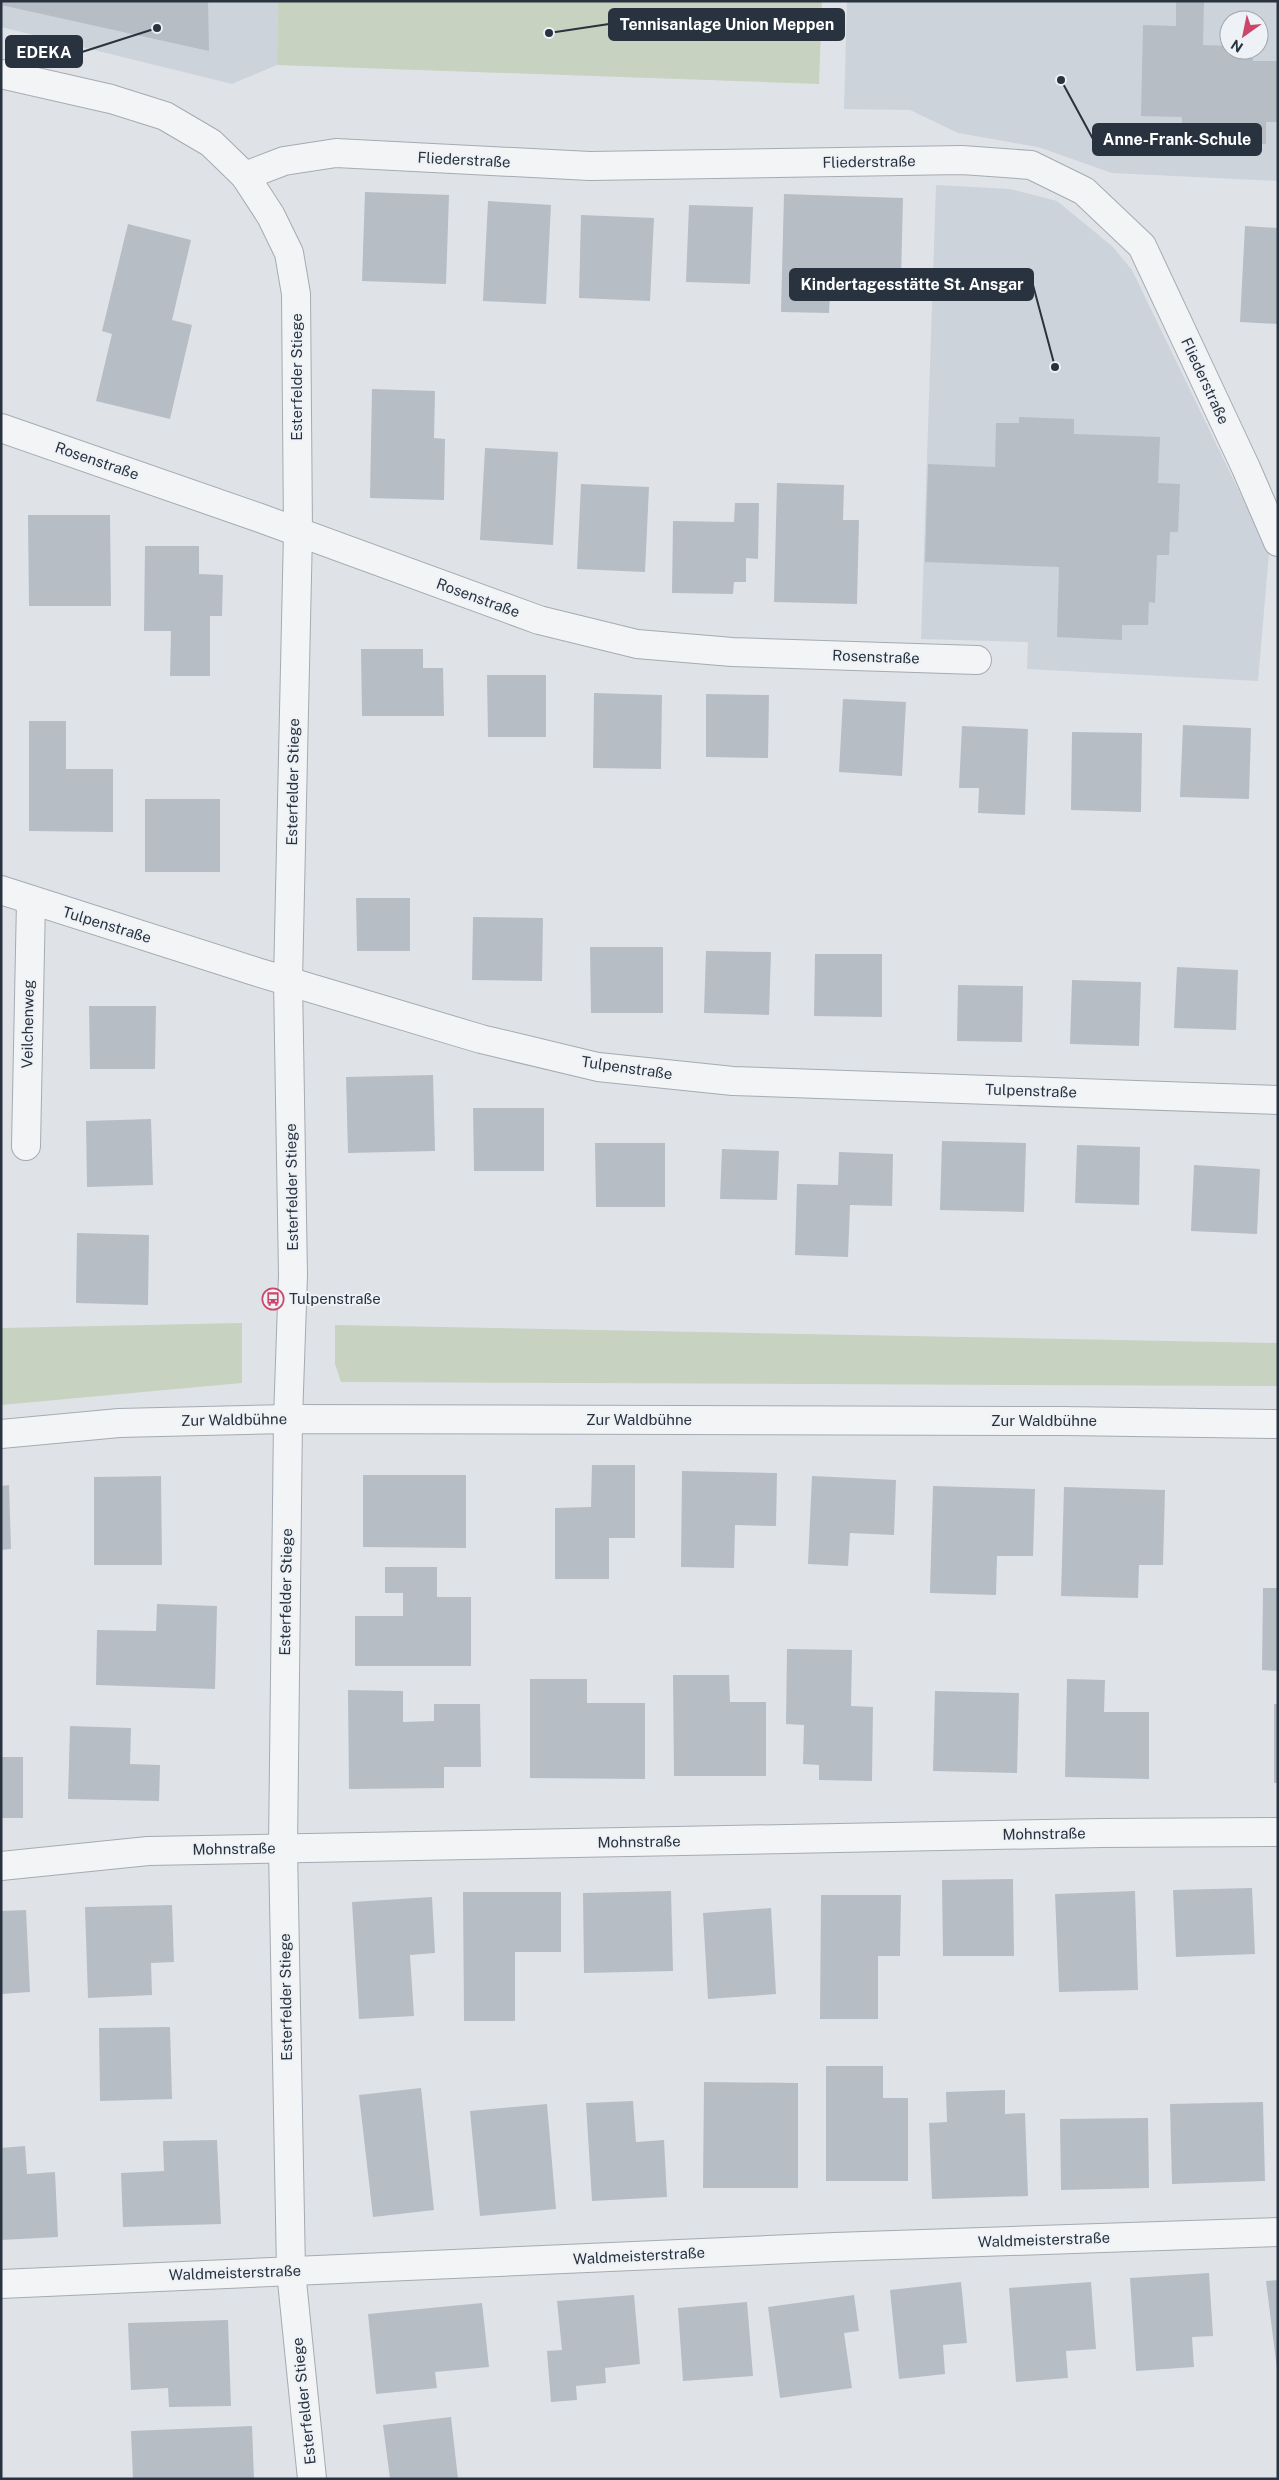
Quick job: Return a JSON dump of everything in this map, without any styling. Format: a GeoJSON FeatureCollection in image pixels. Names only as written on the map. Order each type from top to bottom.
{"type":"FeatureCollection","features":[{"type":"Feature","properties":{"kind":"street","name":"Esterfelder Stiege"},"geometry":{"type":"LineString","coordinates":[[1,74],[111,99],[166,116],[211,143],[245,176],[271,216],[289,253],[296,294],[298,532],[288,981],[293,1275],[288,1419],[283,1848],[291,2271],[312,2479]]}},
{"type":"Feature","properties":{"kind":"street","name":"Fliederstraße"},"geometry":{"type":"LineString","coordinates":[[245,176],[284,161],[336,153],[590,166],[962,160],[1031,165],[1084,191],[1142,246],[1246,468],[1278,542]]}},
{"type":"Feature","properties":{"kind":"street","name":"Rosenstraße"},"geometry":{"type":"LineString","coordinates":[[1,428],[298,532],[540,620],[637,644],[732,652],[977,660]]}},
{"type":"Feature","properties":{"kind":"street","name":"Tulpenstraße"},"geometry":{"type":"LineString","coordinates":[[1,890],[288,981],[481,1039],[598,1067],[733,1081],[1278,1100]]}},
{"type":"Feature","properties":{"kind":"street","name":"Veilchenweg"},"geometry":{"type":"LineString","coordinates":[[26,1146],[31,901]]}},
{"type":"Feature","properties":{"kind":"street","name":"Zur Waldbühne"},"geometry":{"type":"LineString","coordinates":[[1,1434],[119,1423],[288,1419],[1064,1421],[1278,1424]]}},
{"type":"Feature","properties":{"kind":"street","name":"Mohnstraße"},"geometry":{"type":"LineString","coordinates":[[1,1866],[148,1851],[1092,1833],[1278,1832]]}},
{"type":"Feature","properties":{"kind":"street","name":"Waldmeisterstraße"},"geometry":{"type":"LineString","coordinates":[[1,2284],[825,2248],[1278,2232]]}},
{"type":"Feature","properties":{"kind":"shaded area"},"geometry":{"type":"Polygon","coordinates":[[[1,1],[278,1],[277,65],[232,84],[1,27],[1,1]]]}},
{"type":"Feature","properties":{"kind":"shaded area"},"geometry":{"type":"Polygon","coordinates":[[[847,1],[1278,1],[1278,181],[1112,173],[1038,147],[958,133],[910,110],[844,109],[847,1]]]}},
{"type":"Feature","properties":{"kind":"shaded area"},"geometry":{"type":"Polygon","coordinates":[[[936,185],[1010,189],[1057,201],[1112,246],[1132,270],[1269,553],[1258,681],[1027,669],[1028,642],[921,639],[936,185]]]}},
{"type":"Feature","properties":{"kind":"green space"},"geometry":{"type":"Polygon","coordinates":[[[278,1],[822,1],[819,84],[277,65],[278,1]]]}},
{"type":"Feature","properties":{"kind":"green space"},"geometry":{"type":"Polygon","coordinates":[[[242,1323],[242,1383],[1,1405],[1,1328],[242,1323]]]}},
{"type":"Feature","properties":{"kind":"green space"},"geometry":{"type":"Polygon","coordinates":[[[335,1325],[1278,1343],[1278,1386],[341,1382],[335,1364],[335,1325]]]}},
{"type":"Feature","properties":{"kind":"building"},"geometry":{"type":"Polygon","coordinates":[[[1,1],[208,1],[209,51],[1,5],[1,1]]]}},
{"type":"Feature","properties":{"kind":"building"},"geometry":{"type":"Polygon","coordinates":[[[1176,1],[1204,1],[1203,45],[1219,46],[1219,60],[1278,61],[1278,122],[1266,122],[1266,144],[1182,142],[1182,117],[1141,116],[1143,25],[1176,26],[1176,1]]]}},
{"type":"Feature","properties":{"kind":"building"},"geometry":{"type":"Polygon","coordinates":[[[365,192],[449,195],[446,284],[362,281],[365,192]]]}},
{"type":"Feature","properties":{"kind":"building"},"geometry":{"type":"Polygon","coordinates":[[[784,194],[903,198],[901,279],[831,277],[829,313],[781,312],[784,194]]]}},
{"type":"Feature","properties":{"kind":"building"},"geometry":{"type":"Polygon","coordinates":[[[488,201],[551,205],[546,304],[483,301],[488,201]]]}},
{"type":"Feature","properties":{"kind":"building"},"geometry":{"type":"Polygon","coordinates":[[[689,205],[753,207],[750,284],[686,282],[689,205]]]}},
{"type":"Feature","properties":{"kind":"building"},"geometry":{"type":"Polygon","coordinates":[[[581,215],[654,218],[650,301],[579,298],[581,215]]]}},
{"type":"Feature","properties":{"kind":"building"},"geometry":{"type":"Polygon","coordinates":[[[128,224],[191,240],[172,320],[192,325],[170,419],[96,401],[112,334],[102,331],[128,224]]]}},
{"type":"Feature","properties":{"kind":"building"},"geometry":{"type":"Polygon","coordinates":[[[1245,226],[1278,228],[1278,324],[1240,322],[1245,226]]]}},
{"type":"Feature","properties":{"kind":"building"},"geometry":{"type":"Polygon","coordinates":[[[372,389],[435,391],[434,438],[445,439],[444,500],[370,498],[372,389]]]}},
{"type":"Feature","properties":{"kind":"building"},"geometry":{"type":"Polygon","coordinates":[[[1019,417],[1074,419],[1074,434],[1160,437],[1158,483],[1180,484],[1178,532],[1170,532],[1169,555],[1157,555],[1155,603],[1149,602],[1148,625],[1122,625],[1122,640],[1057,637],[1059,567],[925,562],[928,464],[995,467],[996,423],[1019,423],[1019,417]]]}},
{"type":"Feature","properties":{"kind":"building"},"geometry":{"type":"Polygon","coordinates":[[[485,448],[558,452],[553,545],[480,540],[485,448]]]}},
{"type":"Feature","properties":{"kind":"building"},"geometry":{"type":"Polygon","coordinates":[[[777,483],[844,485],[843,520],[859,520],[857,604],[774,602],[777,483]]]}},
{"type":"Feature","properties":{"kind":"building"},"geometry":{"type":"Polygon","coordinates":[[[581,484],[649,487],[645,572],[577,569],[581,484]]]}},
{"type":"Feature","properties":{"kind":"building"},"geometry":{"type":"Polygon","coordinates":[[[735,503],[759,503],[758,559],[746,558],[746,582],[734,582],[733,594],[672,593],[673,521],[734,522],[735,503]]]}},
{"type":"Feature","properties":{"kind":"building"},"geometry":{"type":"Polygon","coordinates":[[[28,515],[110,515],[111,606],[29,606],[28,515]]]}},
{"type":"Feature","properties":{"kind":"building"},"geometry":{"type":"Polygon","coordinates":[[[145,546],[199,546],[199,574],[223,575],[222,616],[210,616],[210,676],[170,676],[171,631],[144,631],[145,546]]]}},
{"type":"Feature","properties":{"kind":"building"},"geometry":{"type":"Polygon","coordinates":[[[361,649],[423,649],[423,668],[443,668],[444,716],[362,716],[361,649]]]}},
{"type":"Feature","properties":{"kind":"building"},"geometry":{"type":"Polygon","coordinates":[[[487,675],[546,675],[546,737],[488,737],[487,675]]]}},
{"type":"Feature","properties":{"kind":"building"},"geometry":{"type":"Polygon","coordinates":[[[594,693],[662,695],[661,769],[593,768],[594,693]]]}},
{"type":"Feature","properties":{"kind":"building"},"geometry":{"type":"Polygon","coordinates":[[[706,694],[769,695],[768,758],[706,757],[706,694]]]}},
{"type":"Feature","properties":{"kind":"building"},"geometry":{"type":"Polygon","coordinates":[[[843,699],[906,702],[902,776],[839,772],[843,699]]]}},
{"type":"Feature","properties":{"kind":"building"},"geometry":{"type":"Polygon","coordinates":[[[29,721],[66,721],[66,769],[113,769],[113,832],[29,831],[29,721]]]}},
{"type":"Feature","properties":{"kind":"building"},"geometry":{"type":"Polygon","coordinates":[[[1183,725],[1251,728],[1249,799],[1180,797],[1183,725]]]}},
{"type":"Feature","properties":{"kind":"building"},"geometry":{"type":"Polygon","coordinates":[[[962,726],[1028,729],[1025,815],[978,813],[979,788],[959,788],[962,726]]]}},
{"type":"Feature","properties":{"kind":"building"},"geometry":{"type":"Polygon","coordinates":[[[1072,732],[1142,733],[1141,812],[1071,810],[1072,732]]]}},
{"type":"Feature","properties":{"kind":"building"},"geometry":{"type":"Polygon","coordinates":[[[145,799],[220,799],[220,872],[145,872],[145,799]]]}},
{"type":"Feature","properties":{"kind":"building"},"geometry":{"type":"Polygon","coordinates":[[[356,898],[410,898],[410,951],[357,951],[356,898]]]}},
{"type":"Feature","properties":{"kind":"building"},"geometry":{"type":"Polygon","coordinates":[[[473,917],[543,918],[542,981],[472,980],[473,917]]]}},
{"type":"Feature","properties":{"kind":"building"},"geometry":{"type":"Polygon","coordinates":[[[590,947],[663,947],[663,1013],[591,1013],[590,947]]]}},
{"type":"Feature","properties":{"kind":"building"},"geometry":{"type":"Polygon","coordinates":[[[706,951],[771,952],[769,1015],[704,1013],[706,951]]]}},
{"type":"Feature","properties":{"kind":"building"},"geometry":{"type":"Polygon","coordinates":[[[815,954],[882,954],[882,1017],[814,1016],[815,954]]]}},
{"type":"Feature","properties":{"kind":"building"},"geometry":{"type":"Polygon","coordinates":[[[1177,967],[1238,970],[1236,1030],[1174,1028],[1177,967]]]}},
{"type":"Feature","properties":{"kind":"building"},"geometry":{"type":"Polygon","coordinates":[[[1072,980],[1141,982],[1139,1046],[1070,1044],[1072,980]]]}},
{"type":"Feature","properties":{"kind":"building"},"geometry":{"type":"Polygon","coordinates":[[[958,985],[1023,986],[1022,1042],[957,1041],[958,985]]]}},
{"type":"Feature","properties":{"kind":"building"},"geometry":{"type":"Polygon","coordinates":[[[89,1006],[156,1006],[155,1069],[90,1069],[89,1006]]]}},
{"type":"Feature","properties":{"kind":"building"},"geometry":{"type":"Polygon","coordinates":[[[433,1075],[435,1151],[348,1153],[346,1077],[433,1075]]]}},
{"type":"Feature","properties":{"kind":"building"},"geometry":{"type":"Polygon","coordinates":[[[473,1108],[544,1108],[544,1171],[474,1171],[473,1108]]]}},
{"type":"Feature","properties":{"kind":"building"},"geometry":{"type":"Polygon","coordinates":[[[151,1119],[153,1185],[87,1187],[86,1121],[151,1119]]]}},
{"type":"Feature","properties":{"kind":"building"},"geometry":{"type":"Polygon","coordinates":[[[942,1141],[1026,1143],[1024,1212],[940,1210],[942,1141]]]}},
{"type":"Feature","properties":{"kind":"building"},"geometry":{"type":"Polygon","coordinates":[[[595,1143],[665,1143],[665,1207],[596,1207],[595,1143]]]}},
{"type":"Feature","properties":{"kind":"building"},"geometry":{"type":"Polygon","coordinates":[[[1077,1145],[1140,1147],[1139,1205],[1075,1203],[1077,1145]]]}},
{"type":"Feature","properties":{"kind":"building"},"geometry":{"type":"Polygon","coordinates":[[[722,1149],[779,1151],[777,1200],[720,1199],[722,1149]]]}},
{"type":"Feature","properties":{"kind":"building"},"geometry":{"type":"Polygon","coordinates":[[[839,1152],[893,1154],[892,1206],[850,1205],[848,1257],[795,1255],[797,1184],[838,1185],[839,1152]]]}},
{"type":"Feature","properties":{"kind":"building"},"geometry":{"type":"Polygon","coordinates":[[[1194,1165],[1260,1169],[1257,1234],[1191,1231],[1194,1165]]]}},
{"type":"Feature","properties":{"kind":"building"},"geometry":{"type":"Polygon","coordinates":[[[77,1233],[149,1235],[148,1305],[76,1303],[77,1233]]]}},
{"type":"Feature","properties":{"kind":"building"},"geometry":{"type":"Polygon","coordinates":[[[592,1465],[635,1465],[635,1538],[609,1538],[609,1579],[555,1579],[555,1508],[591,1507],[592,1465]]]}},
{"type":"Feature","properties":{"kind":"building"},"geometry":{"type":"Polygon","coordinates":[[[682,1471],[777,1473],[776,1526],[735,1525],[734,1568],[681,1567],[682,1471]]]}},
{"type":"Feature","properties":{"kind":"building"},"geometry":{"type":"Polygon","coordinates":[[[363,1475],[466,1475],[466,1548],[363,1547],[363,1475]]]}},
{"type":"Feature","properties":{"kind":"building"},"geometry":{"type":"Polygon","coordinates":[[[161,1476],[162,1565],[94,1565],[94,1477],[161,1476]]]}},
{"type":"Feature","properties":{"kind":"building"},"geometry":{"type":"Polygon","coordinates":[[[812,1476],[896,1480],[894,1535],[850,1533],[848,1566],[808,1564],[812,1476]]]}},
{"type":"Feature","properties":{"kind":"building"},"geometry":{"type":"Polygon","coordinates":[[[9,1485],[11,1549],[1,1550],[1,1486],[9,1485]]]}},
{"type":"Feature","properties":{"kind":"building"},"geometry":{"type":"Polygon","coordinates":[[[933,1486],[1035,1489],[1033,1556],[997,1556],[996,1595],[930,1593],[933,1486]]]}},
{"type":"Feature","properties":{"kind":"building"},"geometry":{"type":"Polygon","coordinates":[[[1064,1487],[1165,1490],[1163,1565],[1139,1565],[1138,1598],[1061,1596],[1064,1487]]]}},
{"type":"Feature","properties":{"kind":"building"},"geometry":{"type":"Polygon","coordinates":[[[385,1567],[437,1567],[437,1597],[471,1597],[471,1666],[355,1666],[355,1616],[403,1616],[403,1593],[385,1593],[385,1567]]]}},
{"type":"Feature","properties":{"kind":"building"},"geometry":{"type":"Polygon","coordinates":[[[1263,1588],[1278,1588],[1278,1671],[1262,1670],[1263,1588]]]}},
{"type":"Feature","properties":{"kind":"building"},"geometry":{"type":"Polygon","coordinates":[[[157,1604],[217,1606],[215,1689],[96,1685],[97,1630],[156,1631],[157,1604]]]}},
{"type":"Feature","properties":{"kind":"building"},"geometry":{"type":"Polygon","coordinates":[[[787,1649],[852,1650],[851,1706],[873,1707],[872,1781],[819,1780],[819,1765],[803,1764],[804,1725],[786,1724],[787,1649]]]}},
{"type":"Feature","properties":{"kind":"building"},"geometry":{"type":"Polygon","coordinates":[[[673,1675],[729,1675],[730,1702],[766,1702],[766,1776],[674,1776],[673,1675]]]}},
{"type":"Feature","properties":{"kind":"building"},"geometry":{"type":"Polygon","coordinates":[[[530,1679],[587,1679],[587,1703],[645,1703],[645,1779],[530,1778],[530,1679]]]}},
{"type":"Feature","properties":{"kind":"building"},"geometry":{"type":"Polygon","coordinates":[[[1067,1679],[1105,1680],[1104,1712],[1149,1712],[1149,1779],[1065,1777],[1067,1679]]]}},
{"type":"Feature","properties":{"kind":"building"},"geometry":{"type":"Polygon","coordinates":[[[348,1690],[403,1691],[403,1722],[434,1721],[434,1704],[480,1704],[481,1767],[444,1767],[444,1788],[349,1789],[348,1690]]]}},
{"type":"Feature","properties":{"kind":"building"},"geometry":{"type":"Polygon","coordinates":[[[935,1691],[1019,1693],[1017,1773],[933,1771],[935,1691]]]}},
{"type":"Feature","properties":{"kind":"building"},"geometry":{"type":"Polygon","coordinates":[[[1274,1704],[1278,1704],[1278,1783],[1274,1783],[1274,1704]]]}},
{"type":"Feature","properties":{"kind":"building"},"geometry":{"type":"Polygon","coordinates":[[[70,1726],[131,1728],[130,1764],[160,1765],[159,1801],[68,1799],[70,1726]]]}},
{"type":"Feature","properties":{"kind":"building"},"geometry":{"type":"Polygon","coordinates":[[[1,1757],[23,1757],[23,1818],[1,1818],[1,1757]]]}},
{"type":"Feature","properties":{"kind":"building"},"geometry":{"type":"Polygon","coordinates":[[[1013,1879],[1014,1956],[943,1956],[942,1880],[1013,1879]]]}},
{"type":"Feature","properties":{"kind":"building"},"geometry":{"type":"Polygon","coordinates":[[[1252,1888],[1255,1954],[1176,1957],[1173,1890],[1252,1888]]]}},
{"type":"Feature","properties":{"kind":"building"},"geometry":{"type":"Polygon","coordinates":[[[671,1891],[673,1971],[584,1973],[583,1893],[671,1891]]]}},
{"type":"Feature","properties":{"kind":"building"},"geometry":{"type":"Polygon","coordinates":[[[1135,1891],[1138,1990],[1059,1992],[1055,1894],[1135,1891]]]}},
{"type":"Feature","properties":{"kind":"building"},"geometry":{"type":"Polygon","coordinates":[[[463,1892],[561,1892],[561,1952],[515,1952],[515,2021],[464,2021],[463,1892]]]}},
{"type":"Feature","properties":{"kind":"building"},"geometry":{"type":"Polygon","coordinates":[[[821,1895],[901,1895],[900,1956],[878,1956],[878,2019],[820,2019],[821,1895]]]}},
{"type":"Feature","properties":{"kind":"building"},"geometry":{"type":"Polygon","coordinates":[[[432,1897],[435,1953],[410,1955],[414,2016],[359,2019],[352,1902],[432,1897]]]}},
{"type":"Feature","properties":{"kind":"building"},"geometry":{"type":"Polygon","coordinates":[[[172,1905],[174,1962],[151,1963],[152,1995],[88,1998],[85,1907],[172,1905]]]}},
{"type":"Feature","properties":{"kind":"building"},"geometry":{"type":"Polygon","coordinates":[[[771,1908],[776,1994],[708,1999],[703,1913],[771,1908]]]}},
{"type":"Feature","properties":{"kind":"building"},"geometry":{"type":"Polygon","coordinates":[[[26,1910],[30,1992],[1,1994],[1,1911],[26,1910]]]}},
{"type":"Feature","properties":{"kind":"building"},"geometry":{"type":"Polygon","coordinates":[[[170,2027],[172,2099],[100,2101],[99,2028],[170,2027]]]}},
{"type":"Feature","properties":{"kind":"building"},"geometry":{"type":"Polygon","coordinates":[[[826,2066],[883,2066],[883,2098],[908,2098],[908,2181],[826,2181],[826,2066]]]}},
{"type":"Feature","properties":{"kind":"building"},"geometry":{"type":"Polygon","coordinates":[[[704,2082],[798,2083],[798,2188],[703,2188],[704,2082]]]}},
{"type":"Feature","properties":{"kind":"building"},"geometry":{"type":"Polygon","coordinates":[[[421,2088],[434,2210],[373,2217],[359,2095],[421,2088]]]}},
{"type":"Feature","properties":{"kind":"building"},"geometry":{"type":"Polygon","coordinates":[[[1005,2090],[1005,2114],[1025,2113],[1028,2196],[932,2199],[929,2123],[947,2122],[946,2092],[1005,2090]]]}},
{"type":"Feature","properties":{"kind":"building"},"geometry":{"type":"Polygon","coordinates":[[[633,2101],[636,2142],[664,2140],[667,2197],[592,2201],[586,2103],[633,2101]]]}},
{"type":"Feature","properties":{"kind":"building"},"geometry":{"type":"Polygon","coordinates":[[[1263,2102],[1265,2181],[1172,2184],[1170,2104],[1263,2102]]]}},
{"type":"Feature","properties":{"kind":"building"},"geometry":{"type":"Polygon","coordinates":[[[547,2104],[556,2209],[480,2216],[470,2111],[547,2104]]]}},
{"type":"Feature","properties":{"kind":"building"},"geometry":{"type":"Polygon","coordinates":[[[1148,2118],[1149,2188],[1061,2190],[1060,2119],[1148,2118]]]}},
{"type":"Feature","properties":{"kind":"building"},"geometry":{"type":"Polygon","coordinates":[[[217,2140],[221,2224],[123,2227],[121,2173],[164,2171],[163,2141],[217,2140]]]}},
{"type":"Feature","properties":{"kind":"building"},"geometry":{"type":"Polygon","coordinates":[[[25,2146],[27,2174],[55,2172],[58,2237],[1,2240],[1,2148],[25,2146]]]}},
{"type":"Feature","properties":{"kind":"building"},"geometry":{"type":"Polygon","coordinates":[[[1209,2273],[1213,2336],[1192,2337],[1194,2367],[1136,2371],[1130,2278],[1209,2273]]]}},
{"type":"Feature","properties":{"kind":"building"},"geometry":{"type":"Polygon","coordinates":[[[1278,2280],[1278,2369],[1277,2369],[1266,2281],[1278,2280]]]}},
{"type":"Feature","properties":{"kind":"building"},"geometry":{"type":"Polygon","coordinates":[[[961,2282],[967,2343],[943,2345],[945,2374],[899,2379],[890,2290],[961,2282]]]}},
{"type":"Feature","properties":{"kind":"building"},"geometry":{"type":"Polygon","coordinates":[[[1091,2282],[1096,2349],[1066,2351],[1068,2378],[1016,2382],[1009,2288],[1091,2282]]]}},
{"type":"Feature","properties":{"kind":"building"},"geometry":{"type":"Polygon","coordinates":[[[634,2295],[640,2364],[605,2368],[606,2383],[576,2386],[577,2400],[551,2402],[547,2351],[562,2350],[557,2301],[634,2295]]]}},
{"type":"Feature","properties":{"kind":"building"},"geometry":{"type":"Polygon","coordinates":[[[854,2295],[859,2331],[844,2333],[852,2388],[780,2398],[768,2307],[854,2295]]]}},
{"type":"Feature","properties":{"kind":"building"},"geometry":{"type":"Polygon","coordinates":[[[747,2302],[753,2376],[683,2381],[678,2308],[747,2302]]]}},
{"type":"Feature","properties":{"kind":"building"},"geometry":{"type":"Polygon","coordinates":[[[482,2303],[489,2367],[435,2372],[437,2388],[376,2394],[368,2314],[482,2303]]]}},
{"type":"Feature","properties":{"kind":"building"},"geometry":{"type":"Polygon","coordinates":[[[228,2320],[231,2406],[169,2407],[168,2388],[131,2390],[128,2323],[228,2320]]]}},
{"type":"Feature","properties":{"kind":"building"},"geometry":{"type":"Polygon","coordinates":[[[451,2417],[458,2479],[390,2479],[383,2425],[451,2417]]]}},
{"type":"Feature","properties":{"kind":"building"},"geometry":{"type":"Polygon","coordinates":[[[252,2426],[254,2479],[133,2479],[131,2431],[252,2426]]]}},
{"type":"Feature","properties":{"kind":"place","name":"EDEKA"},"geometry":{"type":"Point","coordinates":[157,28]}},
{"type":"Feature","properties":{"kind":"place","name":"Tennisanlage Union Meppen"},"geometry":{"type":"Point","coordinates":[549,33]}},
{"type":"Feature","properties":{"kind":"place","name":"Anne-Frank-Schule"},"geometry":{"type":"Point","coordinates":[1061,80]}},
{"type":"Feature","properties":{"kind":"place","name":"Kindertagesstätte St. Ansgar"},"geometry":{"type":"Point","coordinates":[1055,367]}},
{"type":"Feature","properties":{"kind":"place","name":"Tulpenstraße"},"geometry":{"type":"Point","coordinates":[273,1299]}}]}
